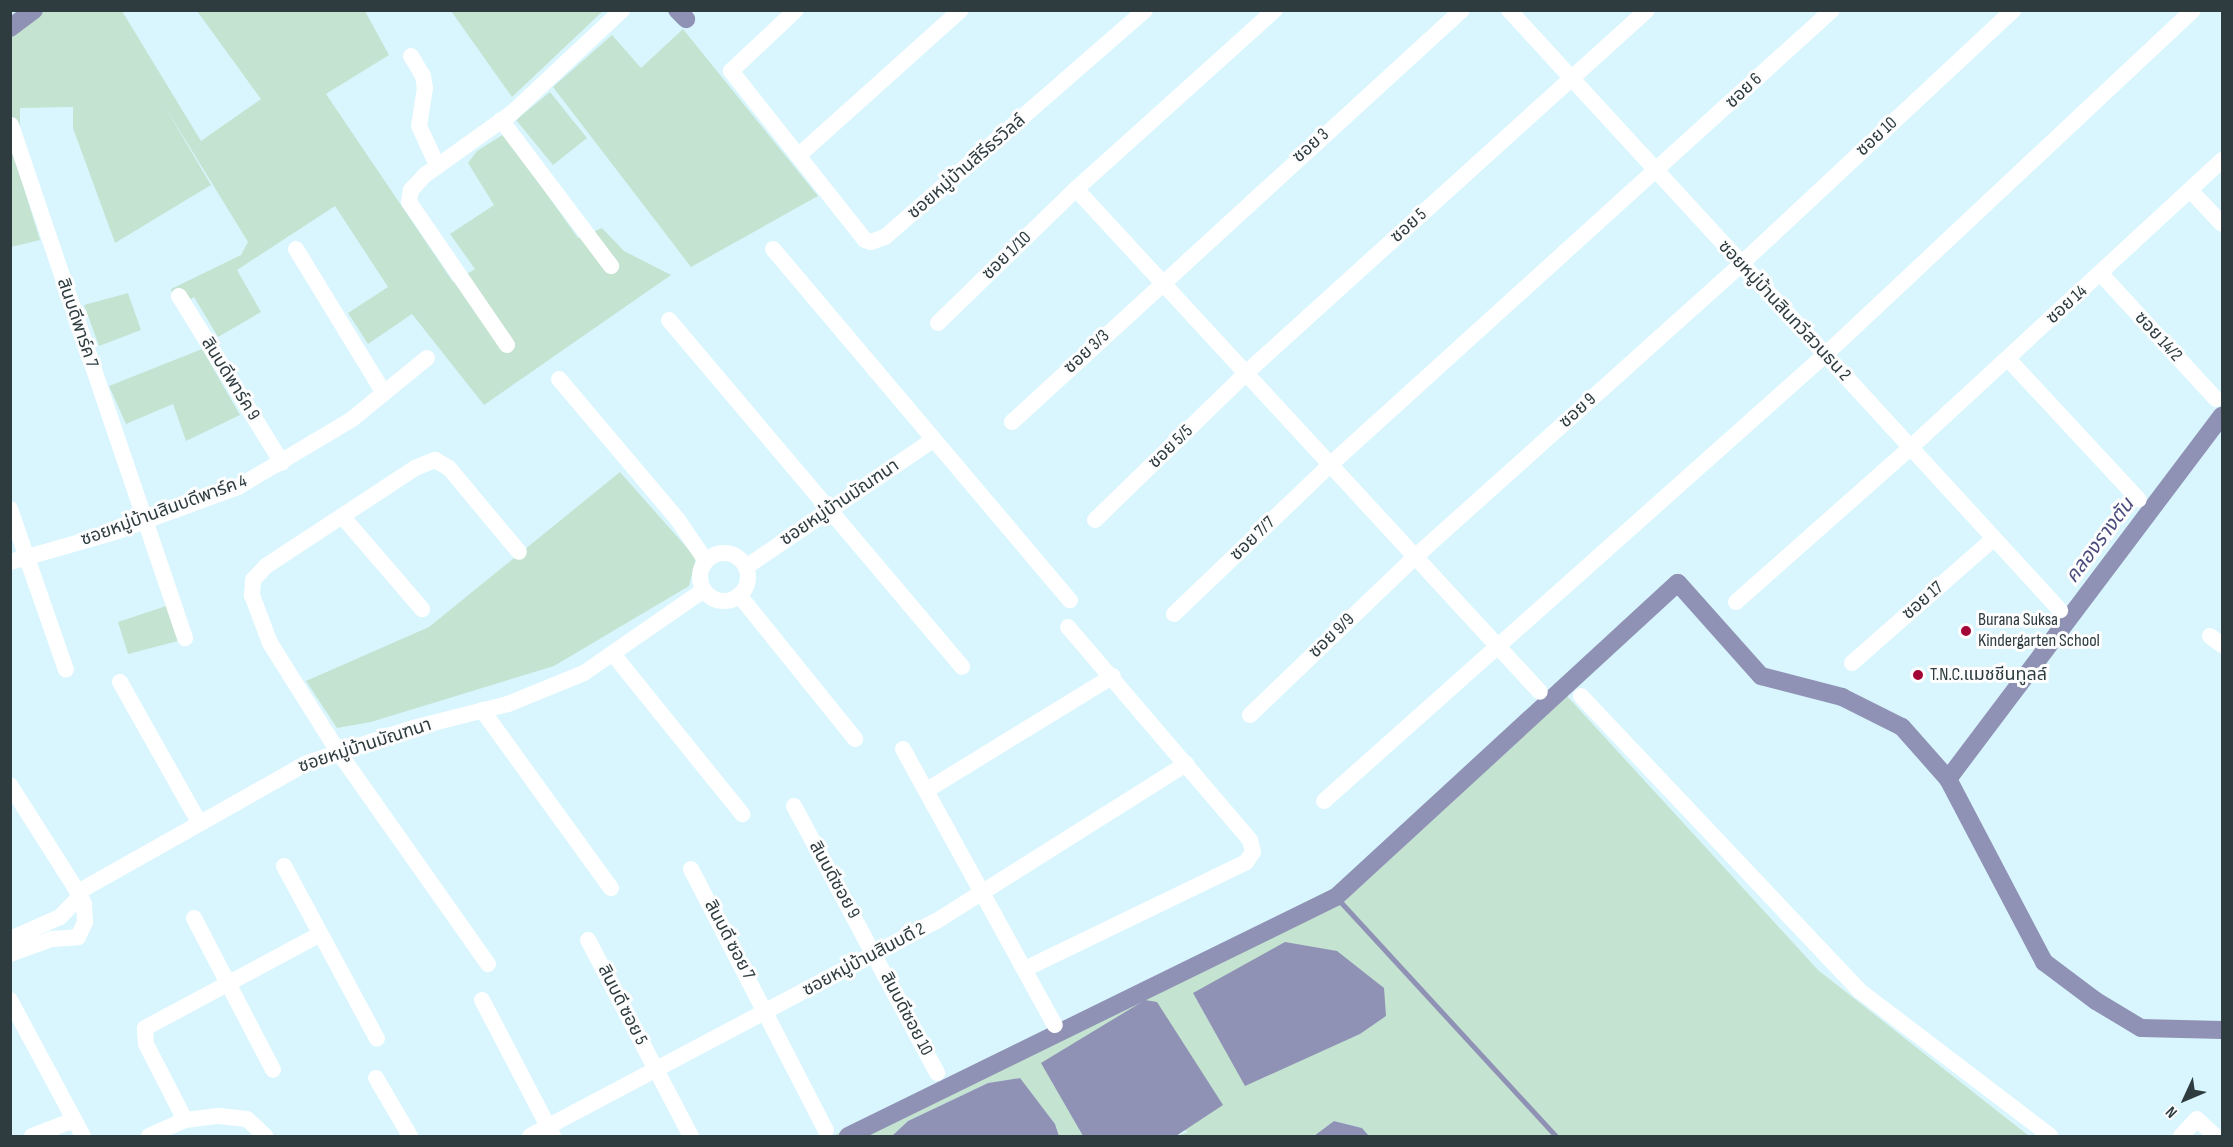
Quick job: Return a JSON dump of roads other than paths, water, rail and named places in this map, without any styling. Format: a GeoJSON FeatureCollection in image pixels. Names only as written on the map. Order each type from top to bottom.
{"type":"FeatureCollection","features":[{"type":"Feature","properties":{"kind":"street"},"geometry":{"type":"LineString","coordinates":[[507,345],[409,201],[411,190],[437,165],[501,120],[622,10]]}},
{"type":"Feature","properties":{"kind":"street","name":"ซอยหมู่บ้านสิรีธรวิลล์"},"geometry":{"type":"LineString","coordinates":[[796,10],[731,70],[865,240],[871,242],[885,237],[1145,10]]}},
{"type":"Feature","properties":{"kind":"street"},"geometry":{"type":"LineString","coordinates":[[798,156],[961,10]]}},
{"type":"Feature","properties":{"kind":"street","name":"ซอย 1/10"},"geometry":{"type":"LineString","coordinates":[[938,322],[1076,189],[1275,10]]}},
{"type":"Feature","properties":{"kind":"street","name":"ซอย 3"},"geometry":{"type":"LineString","coordinates":[[1161,282],[1461,10]]}},
{"type":"Feature","properties":{"kind":"street","name":"ซอยหมู่บ้านสินทวีสวนธน 2"},"geometry":{"type":"LineString","coordinates":[[1509,10],[2060,610]]}},
{"type":"Feature","properties":{"kind":"street"},"geometry":{"type":"LineString","coordinates":[[1572,80],[1647,10]]}},
{"type":"Feature","properties":{"kind":"street","name":"ซอย 6"},"geometry":{"type":"LineString","coordinates":[[1331,464],[1657,172],[1832,10]]}},
{"type":"Feature","properties":{"kind":"street","name":"ซอย 10"},"geometry":{"type":"LineString","coordinates":[[1741,264],[2013,10]]}},
{"type":"Feature","properties":{"kind":"street"},"geometry":{"type":"LineString","coordinates":[[1324,801],[1825,355],[2193,10]]}},
{"type":"Feature","properties":{"kind":"street"},"geometry":{"type":"LineString","coordinates":[[411,56],[423,76],[425,88],[419,126],[437,165]]}},
{"type":"Feature","properties":{"kind":"street","name":"ซอย 5"},"geometry":{"type":"LineString","coordinates":[[1246,373],[1572,80]]}},
{"type":"Feature","properties":{"kind":"street"},"geometry":{"type":"LineString","coordinates":[[501,120],[611,266]]}},
{"type":"Feature","properties":{"kind":"street","name":"สินบดีพาร์ค 7"},"geometry":{"type":"LineString","coordinates":[[10,125],[147,520],[185,638]]}},
{"type":"Feature","properties":{"kind":"street","name":"ซอย 14"},"geometry":{"type":"LineString","coordinates":[[1736,602],[1910,448],[2223,160]]}},
{"type":"Feature","properties":{"kind":"street"},"geometry":{"type":"LineString","coordinates":[[1076,189],[1540,692]]}},
{"type":"Feature","properties":{"kind":"street"},"geometry":{"type":"LineString","coordinates":[[2190,191],[2223,224]]}},
{"type":"Feature","properties":{"kind":"street"},"geometry":{"type":"LineString","coordinates":[[296,249],[384,393]]}},
{"type":"Feature","properties":{"kind":"street"},"geometry":{"type":"LineString","coordinates":[[773,249],[1070,600]]}},
{"type":"Feature","properties":{"kind":"street","name":"ซอย 9"},"geometry":{"type":"LineString","coordinates":[[1415,557],[1741,264]]}},
{"type":"Feature","properties":{"kind":"street","name":"ซอย 14/2"},"geometry":{"type":"LineString","coordinates":[[2101,274],[2216,399]]}},
{"type":"Feature","properties":{"kind":"street","name":"ซอย 3/3"},"geometry":{"type":"LineString","coordinates":[[1012,422],[1161,282]]}},
{"type":"Feature","properties":{"kind":"street","name":"สินบดีพาร์ค 9"},"geometry":{"type":"LineString","coordinates":[[179,296],[282,463]]}},
{"type":"Feature","properties":{"kind":"street"},"geometry":{"type":"LineString","coordinates":[[669,320],[828,512],[962,666]]}},
{"type":"Feature","properties":{"kind":"street","name":"ซอยหมู่บ้านสินบดีพาร์ค 4"},"geometry":{"type":"LineString","coordinates":[[18,559],[147,520],[238,488],[351,420],[427,358]]}},
{"type":"Feature","properties":{"kind":"street"},"geometry":{"type":"LineString","coordinates":[[2008,359],[2139,500]]}},
{"type":"Feature","properties":{"kind":"street","name":"ซอย 5/5"},"geometry":{"type":"LineString","coordinates":[[1095,520],[1246,373]]}},
{"type":"Feature","properties":{"kind":"street"},"geometry":{"type":"LineString","coordinates":[[559,379],[670,511],[706,561]]}},
{"type":"Feature","properties":{"kind":"street","name":"ซอยหมู่บ้านมัณฑนา"},"geometry":{"type":"LineString","coordinates":[[746,567],[934,439]]}},
{"type":"Feature","properties":{"kind":"street"},"geometry":{"type":"LineString","coordinates":[[489,964],[339,753],[270,643],[252,595],[253,580],[266,566],[342,516],[435,460],[449,468],[519,552]]}},
{"type":"Feature","properties":{"kind":"street","name":"ซอย 7/7"},"geometry":{"type":"LineString","coordinates":[[1174,614],[1331,464]]}},
{"type":"Feature","properties":{"kind":"street"},"geometry":{"type":"LineString","coordinates":[[10,509],[18,559],[66,670]]}},
{"type":"Feature","properties":{"kind":"street"},"geometry":{"type":"LineString","coordinates":[[342,516],[422,609]]}},
{"type":"Feature","properties":{"kind":"street","name":"ซอย 17"},"geometry":{"type":"LineString","coordinates":[[1852,663],[1994,539]]}},
{"type":"Feature","properties":{"kind":"street"},"geometry":{"type":"LineString","coordinates":[[727,553],[746,567],[747,582],[739,595],[725,601],[704,590],[700,575],[706,561],[727,553]]}},
{"type":"Feature","properties":{"kind":"street","name":"ซอย 9/9"},"geometry":{"type":"LineString","coordinates":[[1250,715],[1415,557]]}},
{"type":"Feature","properties":{"kind":"street","name":"ซอยหมู่บ้านมัณฑนา"},"geometry":{"type":"LineString","coordinates":[[10,939],[60,917],[79,894],[199,822],[307,763],[482,710],[584,673],[704,590]]}},
{"type":"Feature","properties":{"kind":"street"},"geometry":{"type":"LineString","coordinates":[[739,595],[855,739]]}},
{"type":"Feature","properties":{"kind":"street"},"geometry":{"type":"LineString","coordinates":[[1025,969],[1246,862],[1253,852],[1250,840],[1113,676],[1068,627]]}},
{"type":"Feature","properties":{"kind":"street"},"geometry":{"type":"LineString","coordinates":[[613,654],[742,814]]}},
{"type":"Feature","properties":{"kind":"street"},"geometry":{"type":"LineString","coordinates":[[927,790],[1113,676]]}},
{"type":"Feature","properties":{"kind":"street"},"geometry":{"type":"LineString","coordinates":[[120,682],[199,822]]}},
{"type":"Feature","properties":{"kind":"street"},"geometry":{"type":"LineString","coordinates":[[1581,696],[1860,992],[2050,1137]]}},
{"type":"Feature","properties":{"kind":"street"},"geometry":{"type":"LineString","coordinates":[[482,710],[611,888]]}},
{"type":"Feature","properties":{"kind":"street"},"geometry":{"type":"LineString","coordinates":[[903,749],[1055,1025]]}},
{"type":"Feature","properties":{"kind":"street","name":"ซอยหมู่บ้านสินบดี 2"},"geometry":{"type":"LineString","coordinates":[[530,1137],[551,1132],[655,1070],[935,922],[982,890],[1186,764]]}},
{"type":"Feature","properties":{"kind":"street"},"geometry":{"type":"LineString","coordinates":[[10,785],[79,894],[85,922],[78,937],[52,939],[10,954]]}},
{"type":"Feature","properties":{"kind":"street","name":"สินบดีซอย 9"},"geometry":{"type":"LineString","coordinates":[[794,806],[874,955]]}},
{"type":"Feature","properties":{"kind":"street"},"geometry":{"type":"LineString","coordinates":[[284,866],[377,1040]]}},
{"type":"Feature","properties":{"kind":"street","name":"สินบดี ซอย 7"},"geometry":{"type":"LineString","coordinates":[[691,869],[767,1011],[826,1130]]}},
{"type":"Feature","properties":{"kind":"street"},"geometry":{"type":"LineString","coordinates":[[194,918],[273,1070]]}},
{"type":"Feature","properties":{"kind":"street"},"geometry":{"type":"LineString","coordinates":[[185,1120],[146,1044],[145,1028],[320,934]]}},
{"type":"Feature","properties":{"kind":"street","name":"สินบดี ซอย 5"},"geometry":{"type":"LineString","coordinates":[[588,940],[691,1137]]}},
{"type":"Feature","properties":{"kind":"street","name":"สินบดีซอย 10"},"geometry":{"type":"LineString","coordinates":[[874,955],[937,1073]]}},
{"type":"Feature","properties":{"kind":"street"},"geometry":{"type":"LineString","coordinates":[[482,1000],[551,1132]]}},
{"type":"Feature","properties":{"kind":"street"},"geometry":{"type":"LineString","coordinates":[[13,1011],[82,1137]]}},
{"type":"Feature","properties":{"kind":"street"},"geometry":{"type":"LineString","coordinates":[[376,1078],[410,1137]]}},
{"type":"Feature","properties":{"kind":"street"},"geometry":{"type":"LineString","coordinates":[[149,1137],[185,1120],[219,1116],[247,1119],[265,1137]]}},
{"type":"Feature","properties":{"kind":"street"},"geometry":{"type":"LineString","coordinates":[[2181,1137],[2197,1119],[2215,1137]]}},
{"type":"Feature","properties":{"kind":"street"},"geometry":{"type":"LineString","coordinates":[[33,1137],[74,1120]]}},
{"type":"Feature","properties":{"kind":"water"},"geometry":{"type":"Polygon","coordinates":[[[1285,942],[1337,951],[1384,988],[1386,1016],[1360,1034],[1245,1086],[1193,993],[1285,942]]]}},
{"type":"Feature","properties":{"kind":"water"},"geometry":{"type":"Polygon","coordinates":[[[1145,1000],[1157,1002],[1223,1105],[1176,1136],[1083,1136],[1041,1063],[1145,1000]]]}},
{"type":"Feature","properties":{"kind":"water"},"geometry":{"type":"Polygon","coordinates":[[[1020,1078],[1055,1124],[1059,1136],[892,1136],[908,1121],[988,1083],[1020,1078]]]}},
{"type":"Feature","properties":{"kind":"water"},"geometry":{"type":"Polygon","coordinates":[[[1334,1121],[1362,1128],[1369,1136],[1314,1136],[1334,1121]]]}},
{"type":"Feature","properties":{"kind":"waterway"},"geometry":{"type":"LineString","coordinates":[[10,28],[34,10]]}},
{"type":"Feature","properties":{"kind":"waterway"},"geometry":{"type":"LineString","coordinates":[[677,10],[686,19]]}},
{"type":"Feature","properties":{"kind":"waterway","name":"คลองรางตัน"},"geometry":{"type":"LineString","coordinates":[[1948,779],[2222,416]]}},
{"type":"Feature","properties":{"kind":"waterway"},"geometry":{"type":"LineString","coordinates":[[848,1136],[1336,897],[1678,583],[1761,676],[1842,697],[1902,727],[1948,779],[2044,962],[2096,1001],[2141,1028],[2222,1030]]}},
{"type":"Feature","properties":{"kind":"waterway"},"geometry":{"type":"LineString","coordinates":[[1336,897],[1556,1136]]}},
{"type":"Feature","properties":{"kind":"place","name":"Burana Suksa Kindergarten School"},"geometry":{"type":"Point","coordinates":[1966,631]}},
{"type":"Feature","properties":{"kind":"place","name":"T.N.C.แมชชีนทูลล์"},"geometry":{"type":"Point","coordinates":[1918,675]}}]}
